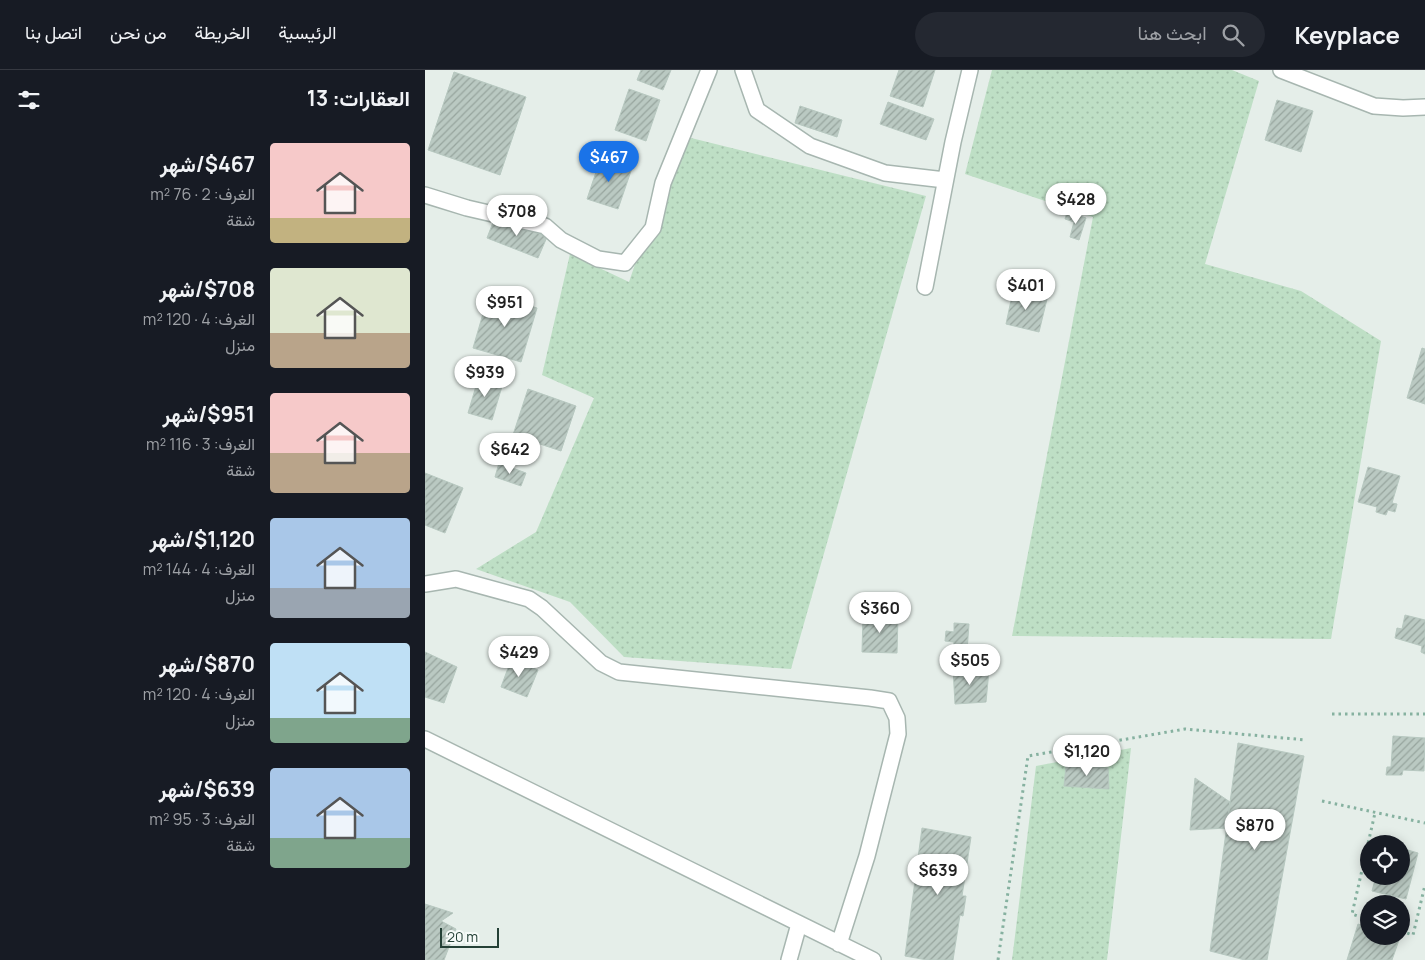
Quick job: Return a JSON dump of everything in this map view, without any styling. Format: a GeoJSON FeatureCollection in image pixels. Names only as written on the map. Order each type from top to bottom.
{"type":"FeatureCollection","features":[{"type":"Feature","properties":{"kind":"street"},"geometry":{"type":"LineString","coordinates":[[425,195],[467,208],[545,226],[561,240],[598,259],[625,263],[653,228],[663,183],[709,70]]}},
{"type":"Feature","properties":{"kind":"street"},"geometry":{"type":"LineString","coordinates":[[743,70],[757,110],[810,146],[885,173],[945,180]]}},
{"type":"Feature","properties":{"kind":"street"},"geometry":{"type":"LineString","coordinates":[[925,287],[945,180],[970,70]]}},
{"type":"Feature","properties":{"kind":"street"},"geometry":{"type":"LineString","coordinates":[[1281,70],[1375,106],[1425,107]]}},
{"type":"Feature","properties":{"kind":"street"},"geometry":{"type":"LineString","coordinates":[[425,584],[456,579],[529,599],[542,608],[601,663],[619,672],[889,701],[897,718],[899,734],[867,856],[839,944]]}},
{"type":"Feature","properties":{"kind":"street"},"geometry":{"type":"LineString","coordinates":[[425,739],[873,960]]}},
{"type":"Feature","properties":{"kind":"street"},"geometry":{"type":"LineString","coordinates":[[789,960],[799,924]]}},
{"type":"Feature","properties":{"kind":"path"},"geometry":{"type":"LineString","coordinates":[[1332,714],[1425,714]]}},
{"type":"Feature","properties":{"kind":"path"},"geometry":{"type":"LineString","coordinates":[[998,960],[1028,756],[1185,728],[1306,740]]}},
{"type":"Feature","properties":{"kind":"path"},"geometry":{"type":"LineString","coordinates":[[1322,801],[1425,823]]}},
{"type":"Feature","properties":{"kind":"path"},"geometry":{"type":"LineString","coordinates":[[1360,917],[1352,914],[1375,813]]}},
{"type":"Feature","properties":{"kind":"path"},"geometry":{"type":"LineString","coordinates":[[1410,934],[1413,935],[1425,885]]}},
{"type":"Feature","properties":{"kind":"green space"},"geometry":{"type":"Polygon","coordinates":[[[992,70],[1232,70],[1259,81],[1205,264],[1301,291],[1381,341],[1331,639],[1012,636],[1093,217],[965,174],[992,70]]]}},
{"type":"Feature","properties":{"kind":"green space"},"geometry":{"type":"Polygon","coordinates":[[[679,135],[926,196],[791,669],[624,657],[570,602],[476,569],[536,532],[594,398],[542,375],[570,254],[629,282],[679,135]]]}},
{"type":"Feature","properties":{"kind":"green space"},"geometry":{"type":"Polygon","coordinates":[[[1131,748],[1107,960],[1012,960],[1036,766],[1131,748]]]}},
{"type":"Feature","properties":{"kind":"building"},"geometry":{"type":"Polygon","coordinates":[[[641,70],[671,70],[663,90],[637,80],[641,70]]]}},
{"type":"Feature","properties":{"kind":"building"},"geometry":{"type":"Polygon","coordinates":[[[899,70],[935,70],[923,107],[890,96],[899,70]]]}},
{"type":"Feature","properties":{"kind":"building"},"geometry":{"type":"Polygon","coordinates":[[[454,72],[526,97],[500,175],[428,150],[454,72]]]}},
{"type":"Feature","properties":{"kind":"building"},"geometry":{"type":"Polygon","coordinates":[[[629,89],[660,100],[646,141],[615,130],[629,89]]]}},
{"type":"Feature","properties":{"kind":"building"},"geometry":{"type":"Polygon","coordinates":[[[1277,100],[1313,111],[1301,152],[1265,140],[1277,100]]]}},
{"type":"Feature","properties":{"kind":"building"},"geometry":{"type":"Polygon","coordinates":[[[888,102],[934,119],[926,140],[880,124],[888,102]]]}},
{"type":"Feature","properties":{"kind":"building"},"geometry":{"type":"Polygon","coordinates":[[[800,106],[842,120],[837,137],[795,123],[800,106]]]}},
{"type":"Feature","properties":{"kind":"building"},"geometry":{"type":"Polygon","coordinates":[[[601,157],[632,168],[618,209],[587,199],[601,157]]]}},
{"type":"Feature","properties":{"kind":"building"},"geometry":{"type":"Polygon","coordinates":[[[1067,212],[1086,218],[1079,240],[1070,237],[1074,222],[1065,219],[1067,212]]]}},
{"type":"Feature","properties":{"kind":"building"},"geometry":{"type":"Polygon","coordinates":[[[495,217],[547,237],[538,258],[487,238],[495,217]]]}},
{"type":"Feature","properties":{"kind":"building"},"geometry":{"type":"Polygon","coordinates":[[[1013,291],[1047,299],[1039,332],[1006,324],[1013,291]]]}},
{"type":"Feature","properties":{"kind":"building"},"geometry":{"type":"Polygon","coordinates":[[[489,293],[537,308],[521,362],[473,348],[489,293]]]}},
{"type":"Feature","properties":{"kind":"building"},"geometry":{"type":"Polygon","coordinates":[[[1422,348],[1425,349],[1425,404],[1407,398],[1422,348]]]}},
{"type":"Feature","properties":{"kind":"building"},"geometry":{"type":"Polygon","coordinates":[[[479,376],[503,383],[492,420],[468,413],[479,376]]]}},
{"type":"Feature","properties":{"kind":"building"},"geometry":{"type":"Polygon","coordinates":[[[528,389],[576,406],[561,451],[513,435],[528,389]]]}},
{"type":"Feature","properties":{"kind":"building"},"geometry":{"type":"Polygon","coordinates":[[[499,463],[526,473],[521,486],[495,477],[499,463]]]}},
{"type":"Feature","properties":{"kind":"building"},"geometry":{"type":"Polygon","coordinates":[[[1368,467],[1400,476],[1392,503],[1397,504],[1395,512],[1388,510],[1386,515],[1376,512],[1377,507],[1358,502],[1368,467]]]}},
{"type":"Feature","properties":{"kind":"building"},"geometry":{"type":"Polygon","coordinates":[[[425,473],[463,488],[445,533],[425,525],[425,473]]]}},
{"type":"Feature","properties":{"kind":"building"},"geometry":{"type":"Polygon","coordinates":[[[863,615],[898,616],[897,653],[862,652],[863,615]]]}},
{"type":"Feature","properties":{"kind":"building"},"geometry":{"type":"Polygon","coordinates":[[[1405,615],[1425,620],[1425,654],[1421,652],[1422,646],[1395,638],[1397,628],[1402,629],[1405,615]]]}},
{"type":"Feature","properties":{"kind":"building"},"geometry":{"type":"Polygon","coordinates":[[[954,623],[969,624],[967,651],[953,650],[954,642],[945,641],[946,631],[954,632],[954,623]]]}},
{"type":"Feature","properties":{"kind":"building"},"geometry":{"type":"Polygon","coordinates":[[[425,652],[457,667],[444,703],[425,697],[425,652]]]}},
{"type":"Feature","properties":{"kind":"building"},"geometry":{"type":"Polygon","coordinates":[[[511,660],[538,670],[527,697],[501,687],[511,660]]]}},
{"type":"Feature","properties":{"kind":"building"},"geometry":{"type":"Polygon","coordinates":[[[953,668],[989,670],[986,702],[955,704],[953,668]]]}},
{"type":"Feature","properties":{"kind":"building"},"geometry":{"type":"Polygon","coordinates":[[[1393,736],[1425,738],[1424,771],[1403,770],[1402,775],[1386,775],[1387,767],[1391,767],[1393,736]]]}},
{"type":"Feature","properties":{"kind":"building"},"geometry":{"type":"Polygon","coordinates":[[[1238,743],[1304,756],[1267,960],[1245,960],[1210,951],[1238,743]]]}},
{"type":"Feature","properties":{"kind":"building"},"geometry":{"type":"Polygon","coordinates":[[[1066,766],[1108,768],[1109,789],[1064,786],[1066,766]]]}},
{"type":"Feature","properties":{"kind":"building"},"geometry":{"type":"Polygon","coordinates":[[[1195,778],[1230,802],[1227,828],[1190,830],[1195,778]]]}},
{"type":"Feature","properties":{"kind":"building"},"geometry":{"type":"Polygon","coordinates":[[[922,828],[971,837],[962,896],[966,896],[963,916],[960,915],[953,960],[927,960],[905,956],[922,828]]]}},
{"type":"Feature","properties":{"kind":"building"},"geometry":{"type":"Polygon","coordinates":[[[1410,851],[1418,853],[1410,884],[1410,851]]]}},
{"type":"Feature","properties":{"kind":"building"},"geometry":{"type":"Polygon","coordinates":[[[1374,885],[1410,885],[1407,895],[1389,895],[1372,891],[1374,885]]]}},
{"type":"Feature","properties":{"kind":"building"},"geometry":{"type":"Polygon","coordinates":[[[425,904],[453,913],[441,921],[456,929],[444,960],[425,960],[425,904]]]}},
{"type":"Feature","properties":{"kind":"building"},"geometry":{"type":"Polygon","coordinates":[[[1358,924],[1360,925],[1360,945],[1397,945],[1392,960],[1347,960],[1358,924]]]}}]}
